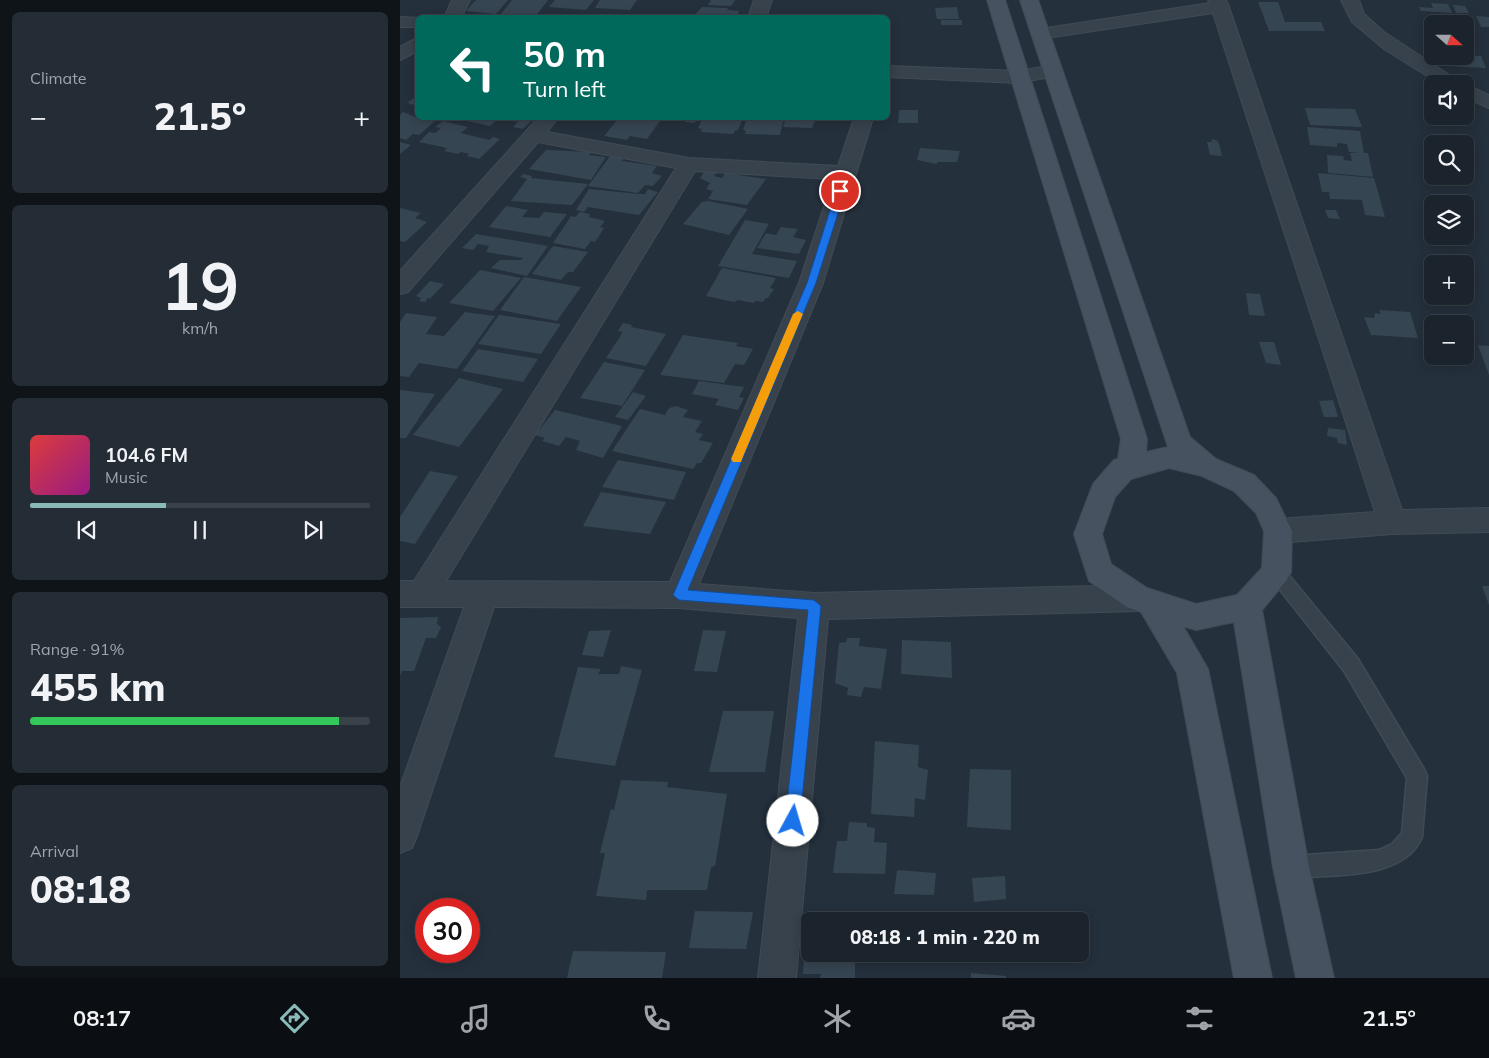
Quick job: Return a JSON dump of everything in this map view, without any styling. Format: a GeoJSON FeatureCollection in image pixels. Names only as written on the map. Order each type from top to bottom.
{"type":"FeatureCollection","features":[{"type":"Feature","properties":{"kind":"main road"},"geometry":{"type":"LineString","coordinates":[[996,0],[1134,439],[1131,468]]}},
{"type":"Feature","properties":{"kind":"main road"},"geometry":{"type":"LineString","coordinates":[[1028,0],[1179,443],[1208,467]]}},
{"type":"Feature","properties":{"kind":"main road"},"geometry":{"type":"LineString","coordinates":[[1169,457],[1208,467],[1244,483],[1266,506],[1278,531],[1276,572],[1246,606],[1196,617],[1145,600],[1099,572],[1088,534],[1102,492],[1124,468],[1131,468],[1169,457]]}},
{"type":"Feature","properties":{"kind":"main road"},"geometry":{"type":"LineString","coordinates":[[1145,600],[1192,669],[1252,978]]}},
{"type":"Feature","properties":{"kind":"main road"},"geometry":{"type":"LineString","coordinates":[[1246,606],[1291,867],[1315,978]]}},
{"type":"Feature","properties":{"kind":"street"},"geometry":{"type":"LineString","coordinates":[[454,15],[461,0]]}},
{"type":"Feature","properties":{"kind":"street"},"geometry":{"type":"LineString","coordinates":[[758,15],[764,0]]}},
{"type":"Feature","properties":{"kind":"street"},"geometry":{"type":"LineString","coordinates":[[1350,0],[1357,17],[1372,30],[1411,58],[1439,75]]}},
{"type":"Feature","properties":{"kind":"street"},"geometry":{"type":"LineString","coordinates":[[1040,34],[1218,3],[1392,522]]}},
{"type":"Feature","properties":{"kind":"street"},"geometry":{"type":"LineString","coordinates":[[400,22],[415,22]]}},
{"type":"Feature","properties":{"kind":"street"},"geometry":{"type":"LineString","coordinates":[[400,55],[415,44]]}},
{"type":"Feature","properties":{"kind":"street"},"geometry":{"type":"LineString","coordinates":[[890,72],[1019,77],[1052,71]]}},
{"type":"Feature","properties":{"kind":"street"},"geometry":{"type":"LineString","coordinates":[[1474,94],[1489,102]]}},
{"type":"Feature","properties":{"kind":"street"},"geometry":{"type":"LineString","coordinates":[[400,286],[546,120]]}},
{"type":"Feature","properties":{"kind":"street"},"geometry":{"type":"LineString","coordinates":[[679,595],[812,283],[862,120]]}},
{"type":"Feature","properties":{"kind":"street"},"geometry":{"type":"LineString","coordinates":[[532,135],[689,164],[846,173]]}},
{"type":"Feature","properties":{"kind":"street"},"geometry":{"type":"LineString","coordinates":[[411,595],[689,164]]}},
{"type":"Feature","properties":{"kind":"street"},"geometry":{"type":"LineString","coordinates":[[1278,531],[1392,522],[1489,520]]}},
{"type":"Feature","properties":{"kind":"street"},"geometry":{"type":"LineString","coordinates":[[411,595],[484,593],[679,595],[814,606],[1145,600]]}},
{"type":"Feature","properties":{"kind":"street"},"geometry":{"type":"LineString","coordinates":[[400,836],[484,593]]}},
{"type":"Feature","properties":{"kind":"street"},"geometry":{"type":"LineString","coordinates":[[777,978],[814,606]]}},
{"type":"Feature","properties":{"kind":"lane"},"geometry":{"type":"LineString","coordinates":[[1276,572],[1351,665],[1417,776],[1412,838],[1399,851],[1380,860],[1291,867]]}},
{"type":"Feature","properties":{"kind":"building"},"geometry":{"type":"Polygon","coordinates":[[[476,0],[508,0],[496,14],[466,11],[476,0]]]}},
{"type":"Feature","properties":{"kind":"building"},"geometry":{"type":"Polygon","coordinates":[[[512,0],[548,0],[537,15],[501,14],[512,0]]]}},
{"type":"Feature","properties":{"kind":"building"},"geometry":{"type":"Polygon","coordinates":[[[555,0],[594,0],[586,10],[549,7],[555,0]]]}},
{"type":"Feature","properties":{"kind":"building"},"geometry":{"type":"Polygon","coordinates":[[[600,0],[637,0],[630,10],[595,8],[600,0]]]}},
{"type":"Feature","properties":{"kind":"building"},"geometry":{"type":"Polygon","coordinates":[[[711,0],[735,0],[731,6],[708,5],[711,0]]]}},
{"type":"Feature","properties":{"kind":"building"},"geometry":{"type":"Polygon","coordinates":[[[1258,2],[1278,2],[1285,22],[1321,22],[1325,31],[1269,31],[1258,2]]]}},
{"type":"Feature","properties":{"kind":"building"},"geometry":{"type":"Polygon","coordinates":[[[1431,3],[1448,4],[1452,13],[1421,11],[1419,7],[1433,8],[1431,3]]]}},
{"type":"Feature","properties":{"kind":"building"},"geometry":{"type":"Polygon","coordinates":[[[1453,5],[1465,6],[1469,13],[1456,13],[1453,5]]]}},
{"type":"Feature","properties":{"kind":"building"},"geometry":{"type":"Polygon","coordinates":[[[702,7],[728,8],[727,10],[739,11],[737,15],[695,15],[702,7]]]}},
{"type":"Feature","properties":{"kind":"building"},"geometry":{"type":"Polygon","coordinates":[[[957,7],[959,19],[937,19],[935,8],[957,7]]]}},
{"type":"Feature","properties":{"kind":"building"},"geometry":{"type":"Polygon","coordinates":[[[1476,16],[1489,17],[1489,27],[1481,27],[1476,16]]]}},
{"type":"Feature","properties":{"kind":"building"},"geometry":{"type":"Polygon","coordinates":[[[941,20],[962,20],[962,25],[941,25],[941,20]]]}},
{"type":"Feature","properties":{"kind":"building"},"geometry":{"type":"Polygon","coordinates":[[[1474,56],[1481,56],[1486,68],[1448,66],[1474,65],[1474,56]]]}},
{"type":"Feature","properties":{"kind":"building"},"geometry":{"type":"Polygon","coordinates":[[[415,97],[415,105],[407,103],[415,97]]]}},
{"type":"Feature","properties":{"kind":"building"},"geometry":{"type":"Polygon","coordinates":[[[1305,108],[1355,109],[1362,127],[1310,125],[1305,108]]]}},
{"type":"Feature","properties":{"kind":"building"},"geometry":{"type":"Polygon","coordinates":[[[899,110],[918,110],[918,123],[898,123],[899,110]]]}},
{"type":"Feature","properties":{"kind":"building"},"geometry":{"type":"Polygon","coordinates":[[[403,112],[415,117],[415,120],[436,120],[419,135],[413,134],[406,140],[400,138],[400,115],[403,112]]]}},
{"type":"Feature","properties":{"kind":"building"},"geometry":{"type":"Polygon","coordinates":[[[462,120],[497,120],[490,126],[462,120]]]}},
{"type":"Feature","properties":{"kind":"building"},"geometry":{"type":"Polygon","coordinates":[[[506,120],[532,120],[523,129],[513,127],[518,122],[506,120]]]}},
{"type":"Feature","properties":{"kind":"building"},"geometry":{"type":"Polygon","coordinates":[[[617,120],[661,120],[647,139],[630,136],[627,140],[604,136],[617,120]]]}},
{"type":"Feature","properties":{"kind":"building"},"geometry":{"type":"Polygon","coordinates":[[[686,120],[697,120],[694,123],[685,122],[686,120]]]}},
{"type":"Feature","properties":{"kind":"building"},"geometry":{"type":"Polygon","coordinates":[[[702,120],[742,120],[738,130],[733,134],[701,132],[702,129],[698,128],[702,120]]]}},
{"type":"Feature","properties":{"kind":"building"},"geometry":{"type":"Polygon","coordinates":[[[746,120],[784,120],[780,135],[745,134],[746,131],[743,130],[746,120]]]}},
{"type":"Feature","properties":{"kind":"building"},"geometry":{"type":"Polygon","coordinates":[[[785,120],[815,120],[812,128],[783,127],[785,120]]]}},
{"type":"Feature","properties":{"kind":"building"},"geometry":{"type":"Polygon","coordinates":[[[443,121],[468,127],[461,133],[489,140],[493,137],[500,139],[479,159],[467,156],[469,154],[444,151],[447,148],[419,142],[429,132],[435,133],[441,128],[435,127],[443,121]]]}},
{"type":"Feature","properties":{"kind":"building"},"geometry":{"type":"Polygon","coordinates":[[[1307,127],[1360,131],[1364,153],[1368,153],[1373,177],[1328,173],[1327,155],[1343,156],[1344,160],[1352,161],[1350,153],[1360,153],[1349,152],[1347,144],[1337,143],[1337,147],[1310,145],[1307,127]]]}},
{"type":"Feature","properties":{"kind":"building"},"geometry":{"type":"Polygon","coordinates":[[[1212,139],[1219,143],[1222,156],[1210,155],[1207,142],[1212,142],[1212,139]]]}},
{"type":"Feature","properties":{"kind":"building"},"geometry":{"type":"Polygon","coordinates":[[[400,142],[411,145],[400,154],[400,142]]]}},
{"type":"Feature","properties":{"kind":"building"},"geometry":{"type":"Polygon","coordinates":[[[920,148],[960,151],[957,162],[938,162],[936,164],[917,160],[920,148]]]}},
{"type":"Feature","properties":{"kind":"building"},"geometry":{"type":"Polygon","coordinates":[[[546,150],[591,152],[589,155],[606,157],[591,180],[529,169],[546,150]]]}},
{"type":"Feature","properties":{"kind":"building"},"geometry":{"type":"Polygon","coordinates":[[[610,156],[624,158],[622,161],[657,166],[652,173],[662,176],[653,186],[645,185],[638,193],[588,186],[610,156]]]}},
{"type":"Feature","properties":{"kind":"building"},"geometry":{"type":"Polygon","coordinates":[[[706,169],[718,171],[714,176],[722,178],[725,173],[766,179],[747,205],[708,199],[713,191],[706,189],[710,183],[700,178],[706,169]]]}},
{"type":"Feature","properties":{"kind":"building"},"geometry":{"type":"Polygon","coordinates":[[[1318,173],[1374,178],[1385,217],[1365,215],[1362,200],[1330,199],[1329,192],[1322,192],[1318,173]]]}},
{"type":"Feature","properties":{"kind":"building"},"geometry":{"type":"Polygon","coordinates":[[[523,174],[532,176],[531,178],[588,184],[572,205],[511,201],[527,179],[520,177],[523,174]]]}},
{"type":"Feature","properties":{"kind":"building"},"geometry":{"type":"Polygon","coordinates":[[[589,189],[639,194],[645,194],[648,189],[658,192],[639,215],[588,207],[584,212],[576,210],[589,189]]]}},
{"type":"Feature","properties":{"kind":"building"},"geometry":{"type":"Polygon","coordinates":[[[708,201],[748,209],[729,235],[683,224],[702,202],[708,201]]]}},
{"type":"Feature","properties":{"kind":"building"},"geometry":{"type":"Polygon","coordinates":[[[506,206],[528,210],[522,217],[539,218],[544,212],[567,214],[550,237],[489,227],[506,206]]]}},
{"type":"Feature","properties":{"kind":"building"},"geometry":{"type":"Polygon","coordinates":[[[400,208],[421,213],[415,218],[427,222],[405,242],[400,241],[400,208]]]}},
{"type":"Feature","properties":{"kind":"building"},"geometry":{"type":"Polygon","coordinates":[[[1325,210],[1336,210],[1340,219],[1328,218],[1325,210]]]}},
{"type":"Feature","properties":{"kind":"building"},"geometry":{"type":"Polygon","coordinates":[[[580,212],[590,214],[589,217],[605,221],[600,227],[604,228],[595,242],[591,241],[585,249],[553,243],[571,216],[575,217],[580,212]]]}},
{"type":"Feature","properties":{"kind":"building"},"geometry":{"type":"Polygon","coordinates":[[[745,220],[769,224],[752,254],[797,261],[789,278],[718,266],[745,220]]]}},
{"type":"Feature","properties":{"kind":"building"},"geometry":{"type":"Polygon","coordinates":[[[781,227],[798,229],[793,237],[806,240],[799,254],[757,248],[766,233],[776,235],[781,227]]]}},
{"type":"Feature","properties":{"kind":"building"},"geometry":{"type":"Polygon","coordinates":[[[476,234],[548,246],[527,276],[491,268],[500,260],[521,260],[523,258],[486,252],[489,246],[478,244],[473,250],[462,248],[476,234]]]}},
{"type":"Feature","properties":{"kind":"building"},"geometry":{"type":"Polygon","coordinates":[[[553,246],[588,252],[573,272],[568,272],[561,280],[532,274],[553,246]]]}},
{"type":"Feature","properties":{"kind":"building"},"geometry":{"type":"Polygon","coordinates":[[[722,268],[776,278],[770,288],[774,289],[763,302],[755,301],[754,303],[738,300],[734,302],[706,296],[722,268]]]}},
{"type":"Feature","properties":{"kind":"building"},"geometry":{"type":"Polygon","coordinates":[[[480,270],[521,278],[493,311],[449,303],[480,270]]]}},
{"type":"Feature","properties":{"kind":"building"},"geometry":{"type":"Polygon","coordinates":[[[524,277],[581,287],[557,321],[500,310],[524,277]]]}},
{"type":"Feature","properties":{"kind":"building"},"geometry":{"type":"Polygon","coordinates":[[[430,281],[444,284],[430,299],[428,298],[425,302],[419,301],[421,298],[416,296],[430,281]]]}},
{"type":"Feature","properties":{"kind":"building"},"geometry":{"type":"Polygon","coordinates":[[[1246,293],[1260,294],[1265,316],[1249,315],[1246,293]]]}},
{"type":"Feature","properties":{"kind":"building"},"geometry":{"type":"Polygon","coordinates":[[[1379,310],[1410,312],[1418,338],[1371,335],[1364,317],[1374,318],[1375,313],[1381,314],[1379,310]]]}},
{"type":"Feature","properties":{"kind":"building"},"geometry":{"type":"Polygon","coordinates":[[[465,312],[495,316],[457,369],[419,363],[409,377],[400,376],[400,322],[406,313],[437,317],[426,334],[444,336],[465,312]]]}},
{"type":"Feature","properties":{"kind":"building"},"geometry":{"type":"Polygon","coordinates":[[[499,315],[561,324],[541,354],[478,344],[499,315]]]}},
{"type":"Feature","properties":{"kind":"building"},"geometry":{"type":"Polygon","coordinates":[[[623,323],[632,325],[631,327],[666,334],[646,366],[606,358],[623,332],[618,331],[623,323]]]}},
{"type":"Feature","properties":{"kind":"building"},"geometry":{"type":"Polygon","coordinates":[[[683,335],[738,343],[736,346],[753,349],[744,365],[735,364],[724,383],[660,375],[683,335]]]}},
{"type":"Feature","properties":{"kind":"building"},"geometry":{"type":"Polygon","coordinates":[[[1259,342],[1274,342],[1281,365],[1266,363],[1259,342]]]}},
{"type":"Feature","properties":{"kind":"building"},"geometry":{"type":"Polygon","coordinates":[[[1478,345],[1489,346],[1489,375],[1478,345]]]}},
{"type":"Feature","properties":{"kind":"building"},"geometry":{"type":"Polygon","coordinates":[[[478,349],[538,359],[523,382],[462,371],[478,349]]]}},
{"type":"Feature","properties":{"kind":"building"},"geometry":{"type":"Polygon","coordinates":[[[604,362],[645,370],[622,406],[580,398],[604,362]]]}},
{"type":"Feature","properties":{"kind":"building"},"geometry":{"type":"Polygon","coordinates":[[[459,378],[503,389],[459,447],[413,435],[459,378]]]}},
{"type":"Feature","properties":{"kind":"building"},"geometry":{"type":"Polygon","coordinates":[[[699,381],[744,387],[739,397],[744,398],[738,410],[715,405],[719,399],[692,394],[699,381]]]}},
{"type":"Feature","properties":{"kind":"building"},"geometry":{"type":"Polygon","coordinates":[[[400,390],[435,394],[406,438],[400,438],[400,390]]]}},
{"type":"Feature","properties":{"kind":"building"},"geometry":{"type":"Polygon","coordinates":[[[633,392],[646,396],[628,420],[615,417],[633,392]]]}},
{"type":"Feature","properties":{"kind":"building"},"geometry":{"type":"Polygon","coordinates":[[[1333,400],[1338,417],[1324,417],[1319,401],[1333,400]]]}},
{"type":"Feature","properties":{"kind":"building"},"geometry":{"type":"Polygon","coordinates":[[[676,406],[688,410],[683,417],[702,421],[695,432],[703,434],[699,440],[713,443],[701,463],[697,463],[693,469],[612,451],[640,409],[665,415],[669,408],[676,406]]]}},
{"type":"Feature","properties":{"kind":"building"},"geometry":{"type":"Polygon","coordinates":[[[555,410],[622,426],[603,458],[576,450],[580,441],[566,437],[559,446],[542,441],[545,438],[535,435],[555,410]]]}},
{"type":"Feature","properties":{"kind":"building"},"geometry":{"type":"Polygon","coordinates":[[[1328,428],[1345,430],[1347,445],[1338,443],[1337,438],[1327,436],[1328,428]]]}},
{"type":"Feature","properties":{"kind":"building"},"geometry":{"type":"Polygon","coordinates":[[[618,460],[686,472],[674,500],[602,487],[618,460]]]}},
{"type":"Feature","properties":{"kind":"building"},"geometry":{"type":"Polygon","coordinates":[[[430,471],[458,476],[415,544],[400,541],[400,517],[430,471]]]}},
{"type":"Feature","properties":{"kind":"building"},"geometry":{"type":"Polygon","coordinates":[[[601,492],[666,502],[650,534],[583,526],[601,492]]]}},
{"type":"Feature","properties":{"kind":"building"},"geometry":{"type":"Polygon","coordinates":[[[1482,586],[1489,586],[1489,605],[1482,586]]]}},
{"type":"Feature","properties":{"kind":"building"},"geometry":{"type":"Polygon","coordinates":[[[438,617],[437,624],[441,627],[436,638],[426,638],[414,671],[402,671],[400,676],[400,618],[438,617]]]}},
{"type":"Feature","properties":{"kind":"building"},"geometry":{"type":"Polygon","coordinates":[[[611,630],[603,657],[582,655],[589,631],[611,630]]]}},
{"type":"Feature","properties":{"kind":"building"},"geometry":{"type":"Polygon","coordinates":[[[703,630],[726,631],[717,672],[694,671],[703,630]]]}},
{"type":"Feature","properties":{"kind":"building"},"geometry":{"type":"Polygon","coordinates":[[[847,638],[860,638],[859,646],[887,649],[881,689],[864,687],[861,697],[847,695],[848,688],[835,683],[839,643],[846,642],[847,638]]]}},
{"type":"Feature","properties":{"kind":"building"},"geometry":{"type":"Polygon","coordinates":[[[902,640],[951,642],[952,678],[901,674],[902,640]]]}},
{"type":"Feature","properties":{"kind":"building"},"geometry":{"type":"Polygon","coordinates":[[[621,666],[642,670],[615,766],[554,757],[578,667],[601,669],[598,674],[619,674],[621,666]]]}},
{"type":"Feature","properties":{"kind":"building"},"geometry":{"type":"Polygon","coordinates":[[[723,711],[774,711],[765,772],[709,772],[723,711]]]}},
{"type":"Feature","properties":{"kind":"building"},"geometry":{"type":"Polygon","coordinates":[[[875,741],[919,745],[918,767],[928,770],[925,800],[915,798],[914,817],[871,814],[875,741]]]}},
{"type":"Feature","properties":{"kind":"building"},"geometry":{"type":"Polygon","coordinates":[[[970,769],[1011,770],[1011,830],[967,827],[970,769]]]}},
{"type":"Feature","properties":{"kind":"building"},"geometry":{"type":"Polygon","coordinates":[[[621,780],[668,782],[667,787],[727,794],[715,866],[711,867],[707,890],[647,890],[646,900],[596,896],[605,853],[600,853],[611,809],[614,810],[621,780]]]}},
{"type":"Feature","properties":{"kind":"building"},"geometry":{"type":"Polygon","coordinates":[[[849,822],[867,823],[867,827],[875,828],[874,842],[887,843],[885,874],[833,873],[837,841],[847,841],[849,822]]]}},
{"type":"Feature","properties":{"kind":"building"},"geometry":{"type":"Polygon","coordinates":[[[897,870],[936,873],[934,895],[894,894],[897,870]]]}},
{"type":"Feature","properties":{"kind":"building"},"geometry":{"type":"Polygon","coordinates":[[[1005,876],[1006,899],[974,902],[972,878],[1005,876]]]}},
{"type":"Feature","properties":{"kind":"building"},"geometry":{"type":"Polygon","coordinates":[[[695,911],[753,912],[746,949],[689,948],[695,911]]]}},
{"type":"Feature","properties":{"kind":"building"},"geometry":{"type":"Polygon","coordinates":[[[573,951],[666,952],[662,978],[567,978],[573,951]]]}},
{"type":"Feature","properties":{"kind":"building"},"geometry":{"type":"Polygon","coordinates":[[[804,962],[855,962],[855,978],[820,978],[821,974],[803,974],[804,962]]]}},
{"type":"Feature","properties":{"kind":"building"},"geometry":{"type":"Polygon","coordinates":[[[971,973],[1006,976],[1006,978],[971,978],[971,973]]]}},
{"type":"Feature","properties":{"kind":"slow traffic"},"geometry":{"type":"LineString","coordinates":[[737,459],[798,314]]}},
{"type":"Feature","properties":{"kind":"route"},"geometry":{"type":"LineString","coordinates":[[793,821],[814,606],[679,595],[812,283],[840,191]]}}]}
